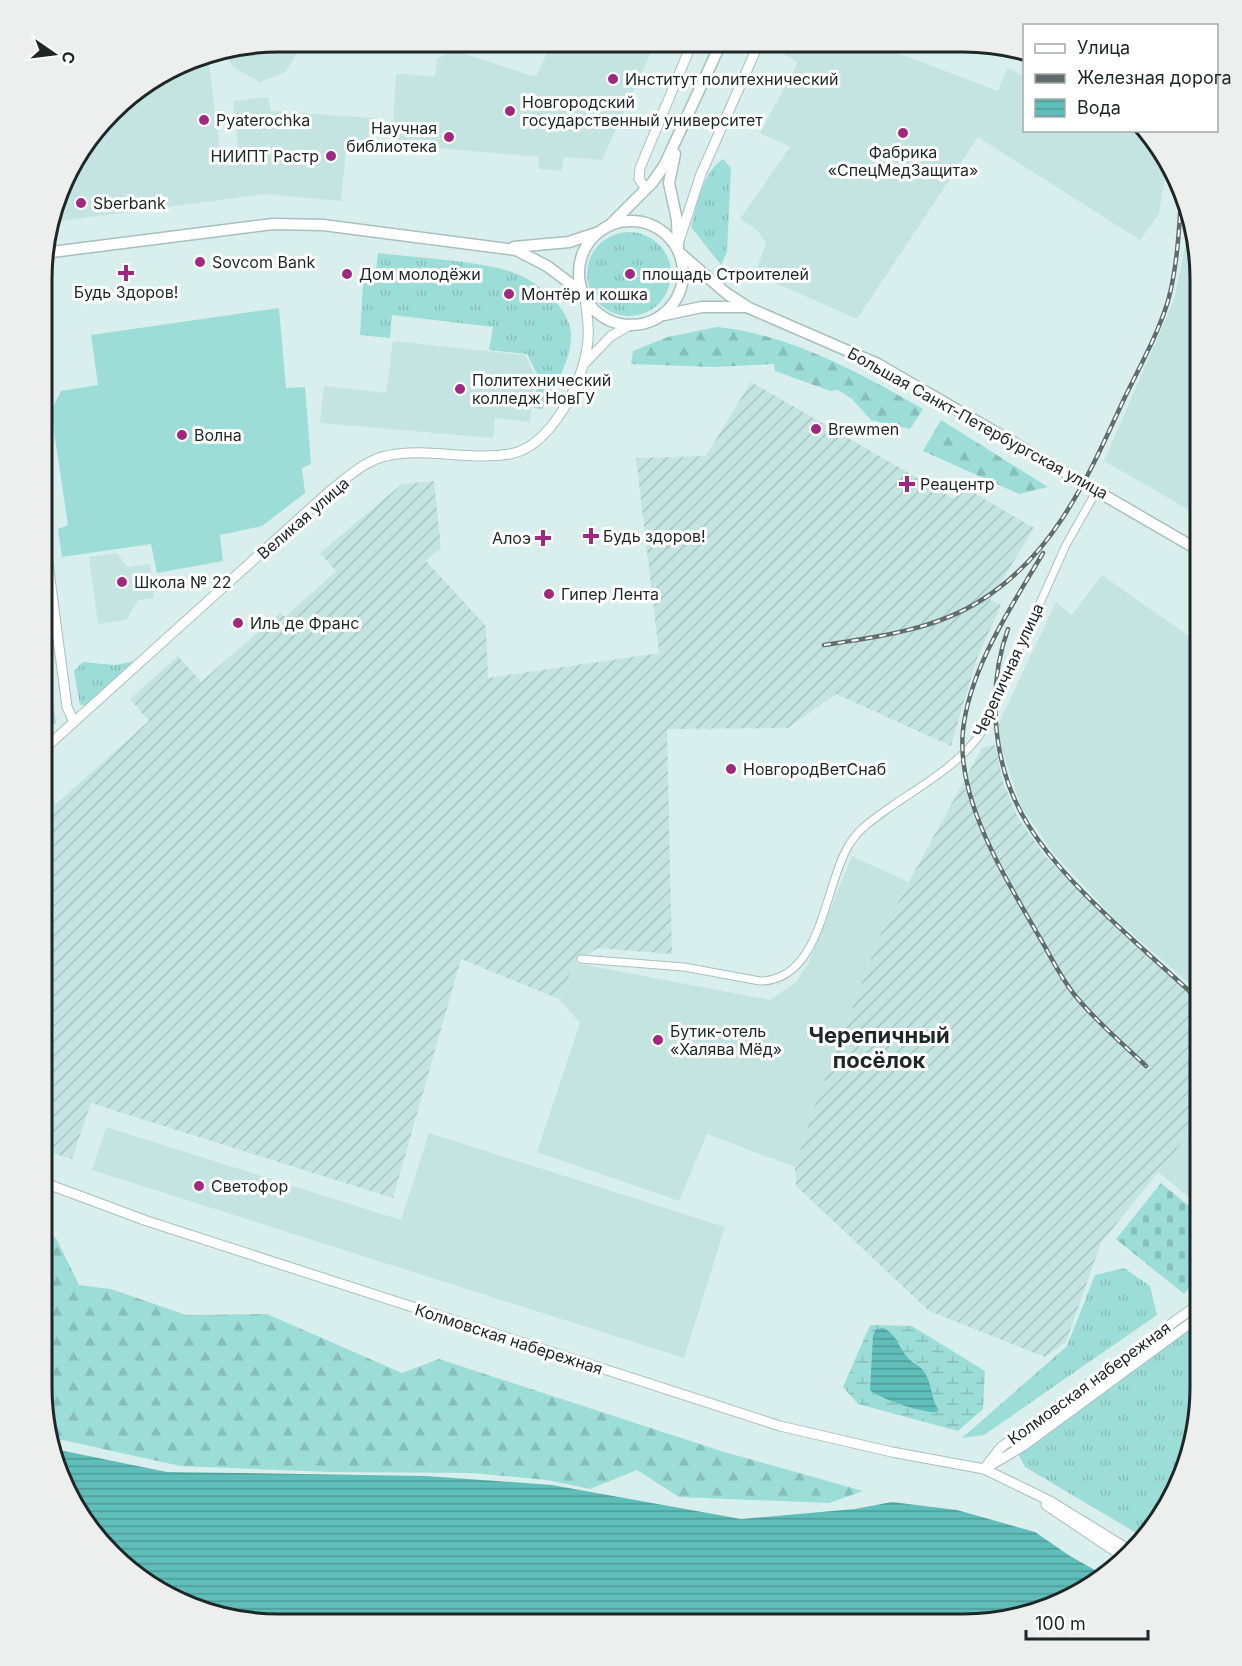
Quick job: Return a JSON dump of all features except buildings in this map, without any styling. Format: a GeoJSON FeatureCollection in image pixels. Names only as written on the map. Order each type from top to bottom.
{"type":"FeatureCollection","features":[{"type":"Feature","properties":{"kind":"main road"},"geometry":{"type":"LineString","coordinates":[[646,189],[639,179],[640,168],[688,52]]}},
{"type":"Feature","properties":{"kind":"main road"},"geometry":{"type":"LineString","coordinates":[[583,365],[588,328],[579,274],[580,263],[588,244],[659,175],[679,140],[717,52]]}},
{"type":"Feature","properties":{"kind":"main road"},"geometry":{"type":"LineString","coordinates":[[679,248],[713,144],[755,52]]}},
{"type":"Feature","properties":{"kind":"main road"},"geometry":{"type":"LineString","coordinates":[[583,365],[611,336],[632,324],[658,316],[672,305],[681,288],[679,248],[669,183],[679,140]]}},
{"type":"Feature","properties":{"kind":"main road"},"geometry":{"type":"LineString","coordinates":[[54,252],[281,224],[368,229],[505,247],[549,245],[629,222],[648,225],[665,234],[679,248]]}},
{"type":"Feature","properties":{"kind":"main road"},"geometry":{"type":"LineString","coordinates":[[505,247],[541,262],[584,295],[601,316],[620,323],[632,324]]}},
{"type":"Feature","properties":{"kind":"main road","name":"Большая Санкт-Петербургская улица"},"geometry":{"type":"LineString","coordinates":[[679,248],[726,293],[749,308],[878,364],[1190,545]]}},
{"type":"Feature","properties":{"kind":"main road","name":"Большая Санкт-Петербургская улица"},"geometry":{"type":"LineString","coordinates":[[658,316],[702,307],[749,308]]}},
{"type":"Feature","properties":{"kind":"main road","name":"Великая улица"},"geometry":{"type":"LineString","coordinates":[[52,742],[332,489],[357,471],[386,456],[507,455],[526,449],[554,423],[583,365]]}},
{"type":"Feature","properties":{"kind":"main road"},"geometry":{"type":"LineString","coordinates":[[52,594],[67,707],[75,722]]}},
{"type":"Feature","properties":{"kind":"main road","name":"Колмовская набережная"},"geometry":{"type":"LineString","coordinates":[[52,1186],[147,1221],[780,1426],[892,1452],[984,1469],[1050,1501],[1124,1546]]}},
{"type":"Feature","properties":{"kind":"main road","name":"Колмовская набережная"},"geometry":{"type":"LineString","coordinates":[[984,1469],[1009,1441],[1190,1311]]}},
{"type":"Feature","properties":{"kind":"main road","name":"Колмовская набережная"},"geometry":{"type":"LineString","coordinates":[[984,1469],[1023,1446],[1190,1323]]}},
{"type":"Feature","properties":{"kind":"main road","name":"Колмовская набережная"},"geometry":{"type":"LineString","coordinates":[[984,1469],[1030,1494],[1117,1553]]}},
{"type":"Feature","properties":{"kind":"street","name":"Черепичная улица"},"geometry":{"type":"LineString","coordinates":[[581,959],[684,968],[760,981],[772,981],[792,971],[810,946],[848,846],[861,828],[949,766],[974,744],[983,730],[1062,553],[1097,490]]}},
{"type":"Feature","properties":{"kind":"shaded area"},"geometry":{"type":"Polygon","coordinates":[[[298,52],[285,72],[260,82],[233,67],[228,59],[250,54],[298,52]]]}},
{"type":"Feature","properties":{"kind":"shaded area","name":"Новгородский государственный университет"},"geometry":{"type":"Polygon","coordinates":[[[450,52],[460,52],[532,76],[537,74],[548,52],[651,52],[602,160],[564,157],[562,171],[538,169],[539,157],[392,144],[396,74],[435,76],[437,59],[450,52]]]}},
{"type":"Feature","properties":{"kind":"shaded area"},"geometry":{"type":"Polygon","coordinates":[[[779,52],[895,52],[998,91],[1007,68],[1023,76],[1023,132],[1135,132],[1165,177],[1159,214],[1140,240],[978,137],[857,319],[755,274],[766,243],[757,230],[740,219],[790,147],[760,133],[798,62],[779,52]]]}},
{"type":"Feature","properties":{"kind":"shaded area"},"geometry":{"type":"Polygon","coordinates":[[[209,64],[221,158],[239,156],[233,101],[268,97],[271,111],[374,118],[371,151],[346,149],[341,201],[265,194],[60,221],[83,166],[99,141],[119,119],[141,99],[166,83],[209,64]]]}},
{"type":"Feature","properties":{"kind":"shaded area"},"geometry":{"type":"Polygon","coordinates":[[[1185,238],[1190,280],[1190,511],[1104,461],[1174,300],[1185,238]]]}},
{"type":"Feature","properties":{"kind":"shaded area","name":"Политехнический колледж НовГУ"},"geometry":{"type":"Polygon","coordinates":[[[393,341],[525,355],[535,375],[530,422],[495,418],[493,438],[320,423],[324,386],[386,393],[393,341]]]}},
{"type":"Feature","properties":{"kind":"shaded area"},"geometry":{"type":"Polygon","coordinates":[[[751,382],[954,499],[962,486],[1034,528],[990,600],[1001,605],[976,661],[951,746],[836,694],[788,728],[667,729],[672,954],[598,948],[575,963],[559,999],[461,959],[393,1198],[91,1103],[72,1159],[52,1153],[52,800],[56,804],[149,721],[130,699],[178,656],[201,682],[280,613],[285,617],[336,571],[320,553],[402,484],[434,481],[441,548],[426,561],[486,626],[488,678],[659,653],[636,458],[706,456],[751,382]]]}},
{"type":"Feature","properties":{"kind":"shaded area","name":"Школа № 22"},"geometry":{"type":"Polygon","coordinates":[[[117,553],[127,567],[150,564],[154,598],[138,600],[126,620],[98,624],[89,557],[117,553]]]}},
{"type":"Feature","properties":{"kind":"shaded area"},"geometry":{"type":"Polygon","coordinates":[[[1102,575],[1190,637],[1190,984],[1116,920],[1054,854],[1021,806],[995,731],[1056,602],[1072,615],[1102,575]]]}},
{"type":"Feature","properties":{"kind":"shaded area"},"geometry":{"type":"Polygon","coordinates":[[[995,745],[1003,782],[1018,818],[1045,856],[1190,994],[1190,1132],[1101,1243],[1066,1342],[1045,1357],[929,1311],[796,1186],[795,1167],[816,1102],[881,933],[982,748],[995,745]]]}},
{"type":"Feature","properties":{"kind":"shaded area"},"geometry":{"type":"Polygon","coordinates":[[[852,856],[908,882],[881,933],[816,1102],[795,1167],[707,1134],[679,1201],[537,1152],[580,1023],[559,999],[575,963],[770,1000],[796,982],[808,964],[852,856]]]}},
{"type":"Feature","properties":{"kind":"shaded area"},"geometry":{"type":"Polygon","coordinates":[[[106,1127],[401,1220],[429,1133],[725,1227],[684,1358],[92,1170],[106,1127]]]}},
{"type":"Feature","properties":{"kind":"shaded area"},"geometry":{"type":"Polygon","coordinates":[[[1190,1132],[1190,1198],[1158,1172],[1190,1132]]]}},
{"type":"Feature","properties":{"kind":"green space"},"geometry":{"type":"Polygon","coordinates":[[[723,159],[731,168],[727,252],[721,265],[691,227],[705,181],[710,172],[723,159]]]}},
{"type":"Feature","properties":{"kind":"green space"},"geometry":{"type":"Polygon","coordinates":[[[629,232],[645,235],[659,244],[668,258],[671,274],[668,290],[659,304],[645,313],[629,316],[613,313],[599,304],[590,290],[587,274],[590,258],[599,244],[613,235],[629,232]]]}},
{"type":"Feature","properties":{"kind":"green space"},"geometry":{"type":"Polygon","coordinates":[[[378,253],[495,267],[519,275],[550,296],[566,316],[571,338],[565,366],[542,409],[534,408],[538,376],[527,354],[489,350],[493,327],[392,315],[390,338],[360,335],[364,268],[376,268],[378,253]]]}},
{"type":"Feature","properties":{"kind":"green space","name":"Волна"},"geometry":{"type":"Polygon","coordinates":[[[279,308],[286,388],[305,387],[311,464],[302,468],[305,493],[262,526],[220,535],[223,561],[157,573],[151,544],[62,557],[58,529],[68,525],[52,409],[61,391],[98,385],[91,335],[279,308]]]}},
{"type":"Feature","properties":{"kind":"green space"},"geometry":{"type":"Polygon","coordinates":[[[717,327],[771,338],[824,357],[923,409],[910,429],[871,420],[852,399],[838,390],[830,391],[775,371],[774,364],[715,367],[631,364],[633,351],[668,337],[717,327]]]}},
{"type":"Feature","properties":{"kind":"green space"},"geometry":{"type":"Polygon","coordinates":[[[941,420],[1048,487],[1019,494],[923,451],[941,420]]]}},
{"type":"Feature","properties":{"kind":"green space"},"geometry":{"type":"Polygon","coordinates":[[[139,660],[88,705],[80,705],[74,671],[83,662],[115,665],[139,660]]]}},
{"type":"Feature","properties":{"kind":"green space"},"geometry":{"type":"Polygon","coordinates":[[[52,696],[56,723],[52,726],[52,696]]]}},
{"type":"Feature","properties":{"kind":"green space"},"geometry":{"type":"Polygon","coordinates":[[[1161,1183],[1190,1207],[1190,1286],[1184,1294],[1116,1239],[1161,1183]]]}},
{"type":"Feature","properties":{"kind":"green space"},"geometry":{"type":"Polygon","coordinates":[[[52,1236],[56,1238],[79,1285],[111,1289],[186,1315],[267,1314],[402,1373],[439,1359],[721,1451],[863,1491],[829,1503],[679,1497],[637,1470],[590,1489],[547,1480],[472,1473],[333,1472],[180,1466],[59,1441],[54,1416],[52,1386],[52,1236]]]}},
{"type":"Feature","properties":{"kind":"green space"},"geometry":{"type":"Polygon","coordinates":[[[1124,1268],[1150,1286],[1157,1315],[984,1435],[962,1438],[1067,1346],[1095,1275],[1124,1268]]]}},
{"type":"Feature","properties":{"kind":"green space"},"geometry":{"type":"Polygon","coordinates":[[[870,1325],[912,1326],[985,1371],[983,1409],[958,1431],[858,1404],[843,1387],[870,1325]]]}},
{"type":"Feature","properties":{"kind":"green space"},"geometry":{"type":"Polygon","coordinates":[[[1190,1328],[1188,1416],[1182,1445],[1166,1487],[1136,1533],[1025,1467],[1018,1454],[1190,1328]]]}},
{"type":"Feature","properties":{"kind":"water"},"geometry":{"type":"Polygon","coordinates":[[[883,1328],[894,1337],[907,1357],[925,1373],[938,1409],[936,1412],[902,1405],[870,1390],[873,1335],[876,1329],[883,1328]]]}},
{"type":"Feature","properties":{"kind":"water"},"geometry":{"type":"Polygon","coordinates":[[[62,1451],[167,1472],[426,1476],[552,1485],[741,1519],[855,1509],[892,1502],[957,1510],[1035,1532],[1096,1570],[1063,1590],[1021,1606],[992,1612],[962,1614],[280,1614],[250,1612],[221,1606],[193,1596],[141,1567],[99,1525],[76,1487],[62,1451]]]}},
{"type":"Feature","properties":{"kind":"railway"},"geometry":{"type":"LineString","coordinates":[[824,645],[905,631],[962,611],[1007,582],[1050,536],[1068,510],[1098,455],[1159,326],[1174,276],[1180,215]]}},
{"type":"Feature","properties":{"kind":"railway"},"geometry":{"type":"LineString","coordinates":[[1043,553],[994,638],[974,683],[963,730],[963,756],[967,783],[975,810],[997,862],[1061,975],[1086,1008],[1146,1066]]}},
{"type":"Feature","properties":{"kind":"railway"},"geometry":{"type":"LineString","coordinates":[[1008,629],[997,675],[996,724],[1005,772],[1023,816],[1038,840],[1080,889],[1190,992]]}},
{"type":"Feature","properties":{"kind":"place","name":"Институт политехнический"},"geometry":{"type":"Point","coordinates":[613,79]}},
{"type":"Feature","properties":{"kind":"place","name":"Новгородский государственный университет"},"geometry":{"type":"Point","coordinates":[510,111]}},
{"type":"Feature","properties":{"kind":"place","name":"Pyaterochka"},"geometry":{"type":"Point","coordinates":[204,120]}},
{"type":"Feature","properties":{"kind":"place","name":"Фабрика «СпецМедЗащита»"},"geometry":{"type":"Point","coordinates":[903,133]}},
{"type":"Feature","properties":{"kind":"place","name":"Научная библиотека"},"geometry":{"type":"Point","coordinates":[449,137]}},
{"type":"Feature","properties":{"kind":"place","name":"НИИПТ Растр"},"geometry":{"type":"Point","coordinates":[331,156]}},
{"type":"Feature","properties":{"kind":"place","name":"Sberbank"},"geometry":{"type":"Point","coordinates":[81,203]}},
{"type":"Feature","properties":{"kind":"place","name":"Sovcom Bank"},"geometry":{"type":"Point","coordinates":[200,262]}},
{"type":"Feature","properties":{"kind":"place","name":"Будь Здоров!"},"geometry":{"type":"Point","coordinates":[126,273]}},
{"type":"Feature","properties":{"kind":"place","name":"Дом молодёжи"},"geometry":{"type":"Point","coordinates":[347,274]}},
{"type":"Feature","properties":{"kind":"place","name":"площадь Строителей"},"geometry":{"type":"Point","coordinates":[630,274]}},
{"type":"Feature","properties":{"kind":"place","name":"Монтёр и кошка"},"geometry":{"type":"Point","coordinates":[509,294]}},
{"type":"Feature","properties":{"kind":"place","name":"Политехнический колледж НовГУ"},"geometry":{"type":"Point","coordinates":[460,389]}},
{"type":"Feature","properties":{"kind":"place","name":"Brewmen"},"geometry":{"type":"Point","coordinates":[816,429]}},
{"type":"Feature","properties":{"kind":"place","name":"Волна"},"geometry":{"type":"Point","coordinates":[182,435]}},
{"type":"Feature","properties":{"kind":"place","name":"Реацентр"},"geometry":{"type":"Point","coordinates":[907,484]}},
{"type":"Feature","properties":{"kind":"place","name":"Будь здоров!"},"geometry":{"type":"Point","coordinates":[591,536]}},
{"type":"Feature","properties":{"kind":"place","name":"Алоэ"},"geometry":{"type":"Point","coordinates":[543,538]}},
{"type":"Feature","properties":{"kind":"place","name":"Школа № 22"},"geometry":{"type":"Point","coordinates":[122,582]}},
{"type":"Feature","properties":{"kind":"place","name":"Гипер Лента"},"geometry":{"type":"Point","coordinates":[549,594]}},
{"type":"Feature","properties":{"kind":"place","name":"Иль де Франс"},"geometry":{"type":"Point","coordinates":[238,623]}},
{"type":"Feature","properties":{"kind":"place","name":"НовгородВетСнаб"},"geometry":{"type":"Point","coordinates":[731,769]}},
{"type":"Feature","properties":{"kind":"place","name":"Бутик-отель «Халява Мёд»"},"geometry":{"type":"Point","coordinates":[658,1040]}},
{"type":"Feature","properties":{"kind":"place","name":"Светофор"},"geometry":{"type":"Point","coordinates":[199,1186]}},
{"type":"Feature","properties":{"kind":"district","name":"Черепичный посёлок"},"geometry":{"type":"Point","coordinates":[879,1048]}}]}
